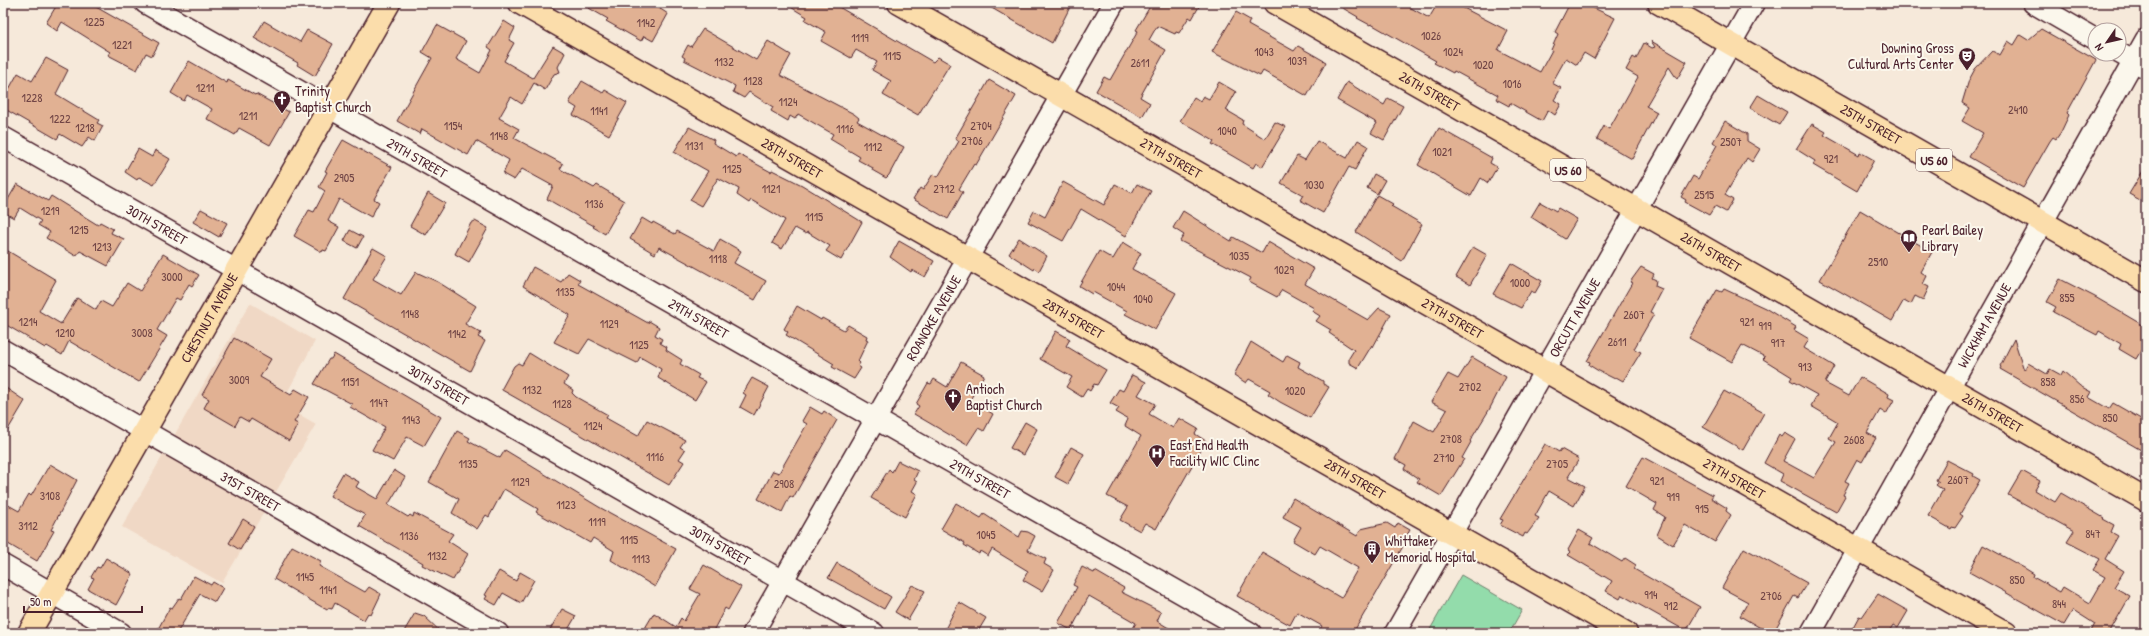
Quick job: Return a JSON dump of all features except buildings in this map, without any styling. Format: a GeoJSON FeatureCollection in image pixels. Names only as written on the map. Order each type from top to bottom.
{"type":"FeatureCollection","features":[{"type":"Feature","properties":{"kind":"main road","name":"CHESTNUT AVENUE"},"geometry":{"type":"LineString","coordinates":[[29,633],[235,270],[389,3]]}},
{"type":"Feature","properties":{"kind":"main road","name":"28TH STREET"},"geometry":{"type":"LineString","coordinates":[[520,3],[1626,633]]}},
{"type":"Feature","properties":{"kind":"main road","name":"27TH STREET"},"geometry":{"type":"LineString","coordinates":[[899,3],[2006,633]]}},
{"type":"Feature","properties":{"kind":"main road","name":"26TH STREET"},"geometry":{"type":"LineString","coordinates":[[1275,3],[2146,500]]}},
{"type":"Feature","properties":{"kind":"main road","name":"25TH STREET"},"geometry":{"type":"LineString","coordinates":[[1659,3],[2146,281]]}},
{"type":"Feature","properties":{"kind":"street","name":"29TH STREET"},"geometry":{"type":"LineString","coordinates":[[145,3],[1251,633]]}},
{"type":"Feature","properties":{"kind":"street","name":"ROANOKE AVENUE"},"geometry":{"type":"LineString","coordinates":[[753,633],[1114,3]]}},
{"type":"Feature","properties":{"kind":"street","name":"ORCUTT AVENUE"},"geometry":{"type":"LineString","coordinates":[[1395,633],[1546,371],[1754,3]]}},
{"type":"Feature","properties":{"kind":"street"},"geometry":{"type":"LineString","coordinates":[[2033,3],[2087,34]]}},
{"type":"Feature","properties":{"kind":"street","name":"WICKHAM AVENUE"},"geometry":{"type":"LineString","coordinates":[[1811,633],[2044,223],[2146,39]]}},
{"type":"Feature","properties":{"kind":"street","name":"30TH STREET"},"geometry":{"type":"LineString","coordinates":[[3,137],[874,633]]}},
{"type":"Feature","properties":{"kind":"street","name":"31ST STREET"},"geometry":{"type":"LineString","coordinates":[[3,350],[498,633]]}},
{"type":"Feature","properties":{"kind":"street"},"geometry":{"type":"LineString","coordinates":[[3,565],[122,633]]}},
{"type":"Feature","properties":{"kind":"shaded area"},"geometry":{"type":"Polygon","coordinates":[[[250,303],[315,341],[281,404],[316,424],[222,583],[122,527],[250,303]]]}},
{"type":"Feature","properties":{"kind":"green space"},"geometry":{"type":"Polygon","coordinates":[[[1461,575],[1522,610],[1509,633],[1428,633],[1461,575]]]}},
{"type":"Feature","properties":{"kind":"place","name":"Downing Gross Cultural Arts Center"},"geometry":{"type":"Point","coordinates":[1967,71]}},
{"type":"Feature","properties":{"kind":"place","name":"Trinity Baptist Church"},"geometry":{"type":"Point","coordinates":[282,114]}},
{"type":"Feature","properties":{"kind":"place","name":"Pearl Bailey Library"},"geometry":{"type":"Point","coordinates":[1909,253]}},
{"type":"Feature","properties":{"kind":"place","name":"Antioch Baptist Church"},"geometry":{"type":"Point","coordinates":[953,412]}},
{"type":"Feature","properties":{"kind":"place","name":"East End Health Facility WIC Clinc"},"geometry":{"type":"Point","coordinates":[1157,468]}},
{"type":"Feature","properties":{"kind":"place","name":"Whittaker Memorial Hospital"},"geometry":{"type":"Point","coordinates":[1372,564]}}]}
